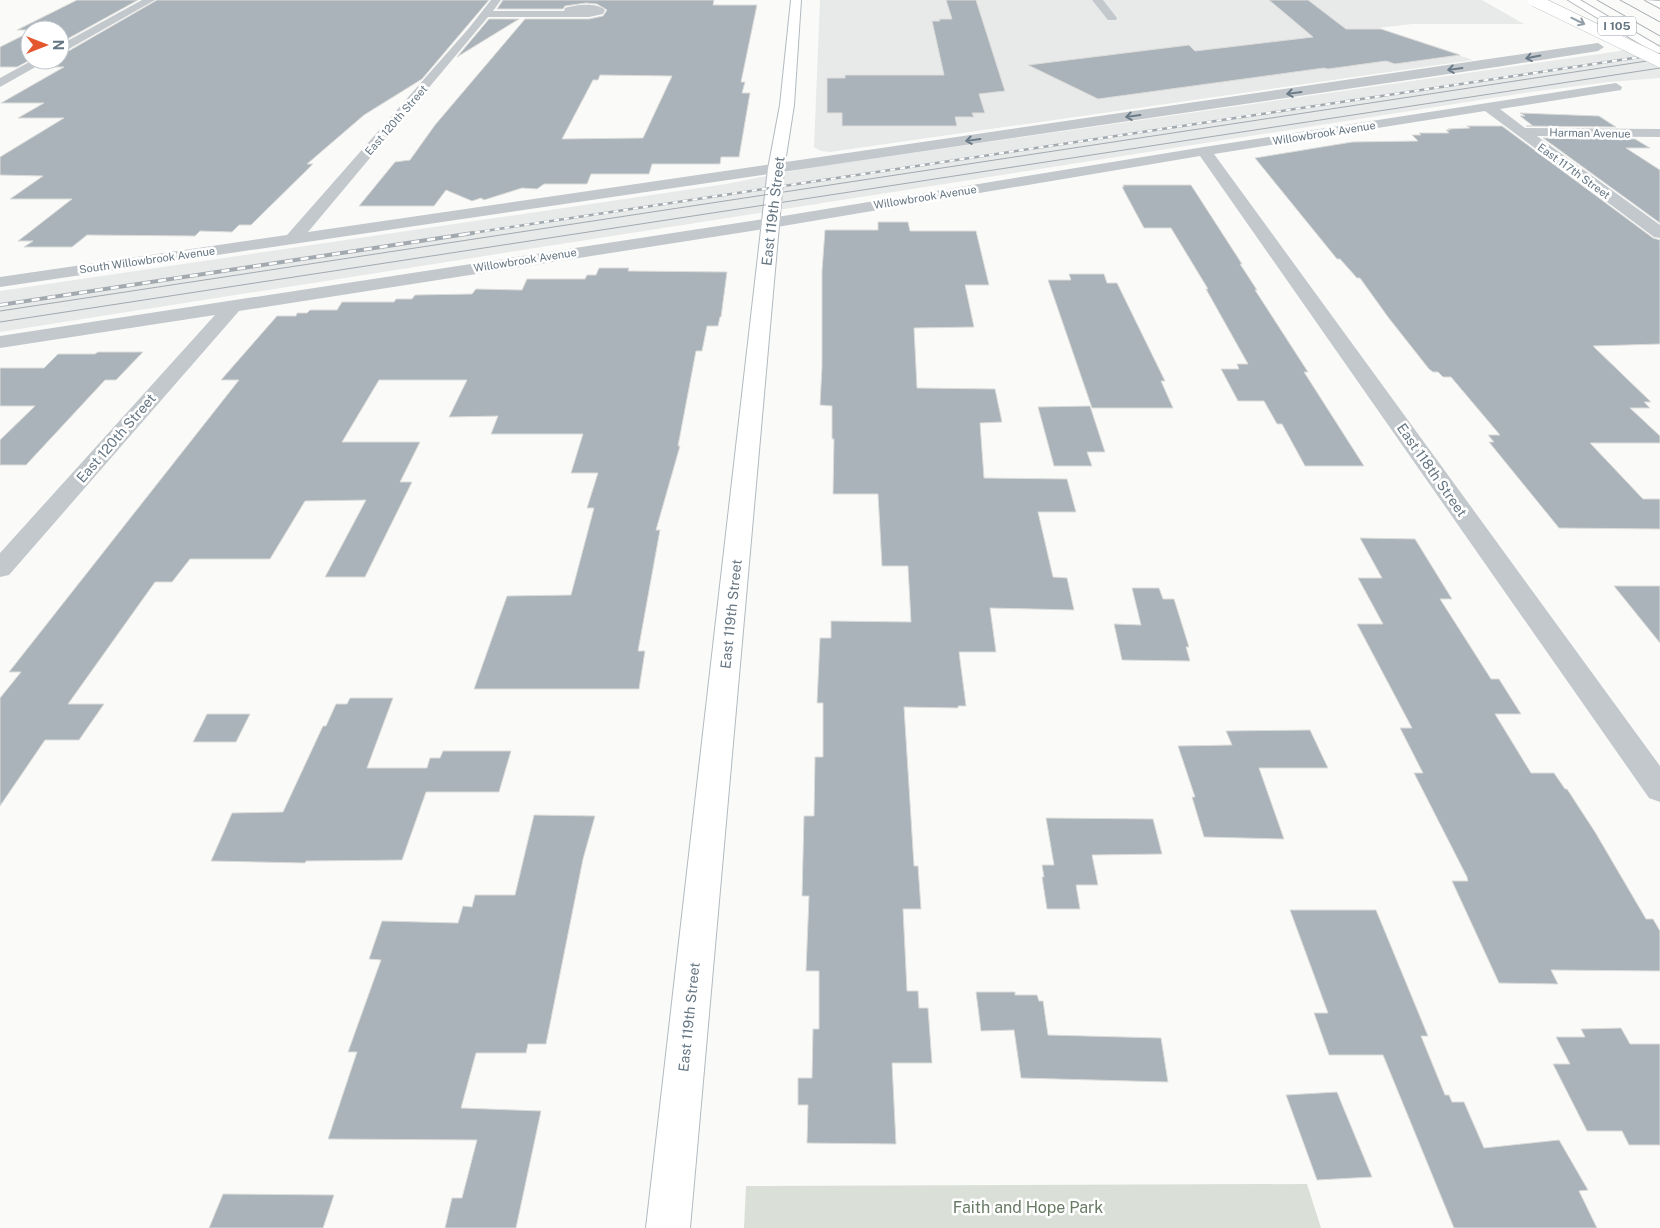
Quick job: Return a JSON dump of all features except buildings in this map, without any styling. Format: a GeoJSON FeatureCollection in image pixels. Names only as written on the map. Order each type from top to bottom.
{"type":"FeatureCollection","features":[{"type":"Feature","properties":{"kind":"main road","name":"East 119th Street"},"geometry":{"type":"LineString","coordinates":[[668,1228],[776,168],[787,105],[796,0]]}},
{"type":"Feature","properties":{"kind":"main road"},"geometry":{"type":"LineString","coordinates":[[1534,0],[1660,61]]}},
{"type":"Feature","properties":{"kind":"main road","name":"I 105"},"geometry":{"type":"LineString","coordinates":[[1573,0],[1660,52]]}},
{"type":"Feature","properties":{"kind":"main road"},"geometry":{"type":"LineString","coordinates":[[1650,0],[1660,5]]}},
{"type":"Feature","properties":{"kind":"street"},"geometry":{"type":"LineString","coordinates":[[70,44],[150,0]]}},
{"type":"Feature","properties":{"kind":"street","name":"East 120th Street"},"geometry":{"type":"LineString","coordinates":[[293,239],[496,0]]}},
{"type":"Feature","properties":{"kind":"street"},"geometry":{"type":"LineString","coordinates":[[1097,0],[1112,18]]}},
{"type":"Feature","properties":{"kind":"street"},"geometry":{"type":"LineString","coordinates":[[485,14],[570,13]]}},
{"type":"Feature","properties":{"kind":"street"},"geometry":{"type":"LineString","coordinates":[[293,239],[1503,62],[1598,46]]}},
{"type":"Feature","properties":{"kind":"street"},"geometry":{"type":"LineString","coordinates":[[0,83],[24,70]]}},
{"type":"Feature","properties":{"kind":"street","name":"Willowbrook Avenue"},"geometry":{"type":"LineString","coordinates":[[233,306],[771,223],[1204,151],[1616,87]]}},
{"type":"Feature","properties":{"kind":"street","name":"East 117th Street"},"geometry":{"type":"LineString","coordinates":[[1488,108],[1657,229]]}},
{"type":"Feature","properties":{"kind":"street","name":"Harman Avenue"},"geometry":{"type":"LineString","coordinates":[[1520,132],[1660,134]]}},
{"type":"Feature","properties":{"kind":"street","name":"East 118th Street"},"geometry":{"type":"LineString","coordinates":[[1204,151],[1660,790]]}},
{"type":"Feature","properties":{"kind":"street","name":"South Willowbrook Avenue"},"geometry":{"type":"LineString","coordinates":[[0,282],[293,239]]}},
{"type":"Feature","properties":{"kind":"street"},"geometry":{"type":"LineString","coordinates":[[0,342],[233,306]]}},
{"type":"Feature","properties":{"kind":"street","name":"East 120th Street"},"geometry":{"type":"LineString","coordinates":[[0,569],[233,306]]}},
{"type":"Feature","properties":{"kind":"shaded area"},"geometry":{"type":"Polygon","coordinates":[[[820,0],[1482,0],[1524,24],[1412,24],[1378,28],[1473,60],[830,152],[821,151],[814,147],[820,0]]]}},
{"type":"Feature","properties":{"kind":"shaded area"},"geometry":{"type":"Polygon","coordinates":[[[1660,44],[1660,78],[1609,82],[1531,92],[0,332],[0,291],[726,184],[808,168],[1660,44]]]}},
{"type":"Feature","properties":{"kind":"green space","name":"Faith and Hope Park"},"geometry":{"type":"Polygon","coordinates":[[[1307,1184],[1321,1228],[744,1228],[746,1186],[1307,1184]]]}},
{"type":"Feature","properties":{"kind":"tram line"},"geometry":{"type":"LineString","coordinates":[[1597,0],[1660,36]]}},
{"type":"Feature","properties":{"kind":"tram line"},"geometry":{"type":"LineString","coordinates":[[1620,0],[1660,22]]}},
{"type":"Feature","properties":{"kind":"tram line"},"geometry":{"type":"LineString","coordinates":[[0,311],[1660,59]]}},
{"type":"Feature","properties":{"kind":"tram line"},"geometry":{"type":"LineString","coordinates":[[0,322],[1660,68]]}},
{"type":"Feature","properties":{"kind":"railway"},"geometry":{"type":"LineString","coordinates":[[465,234],[1660,54]]}},
{"type":"Feature","properties":{"kind":"railway"},"geometry":{"type":"LineString","coordinates":[[0,305],[473,233]]}}]}
